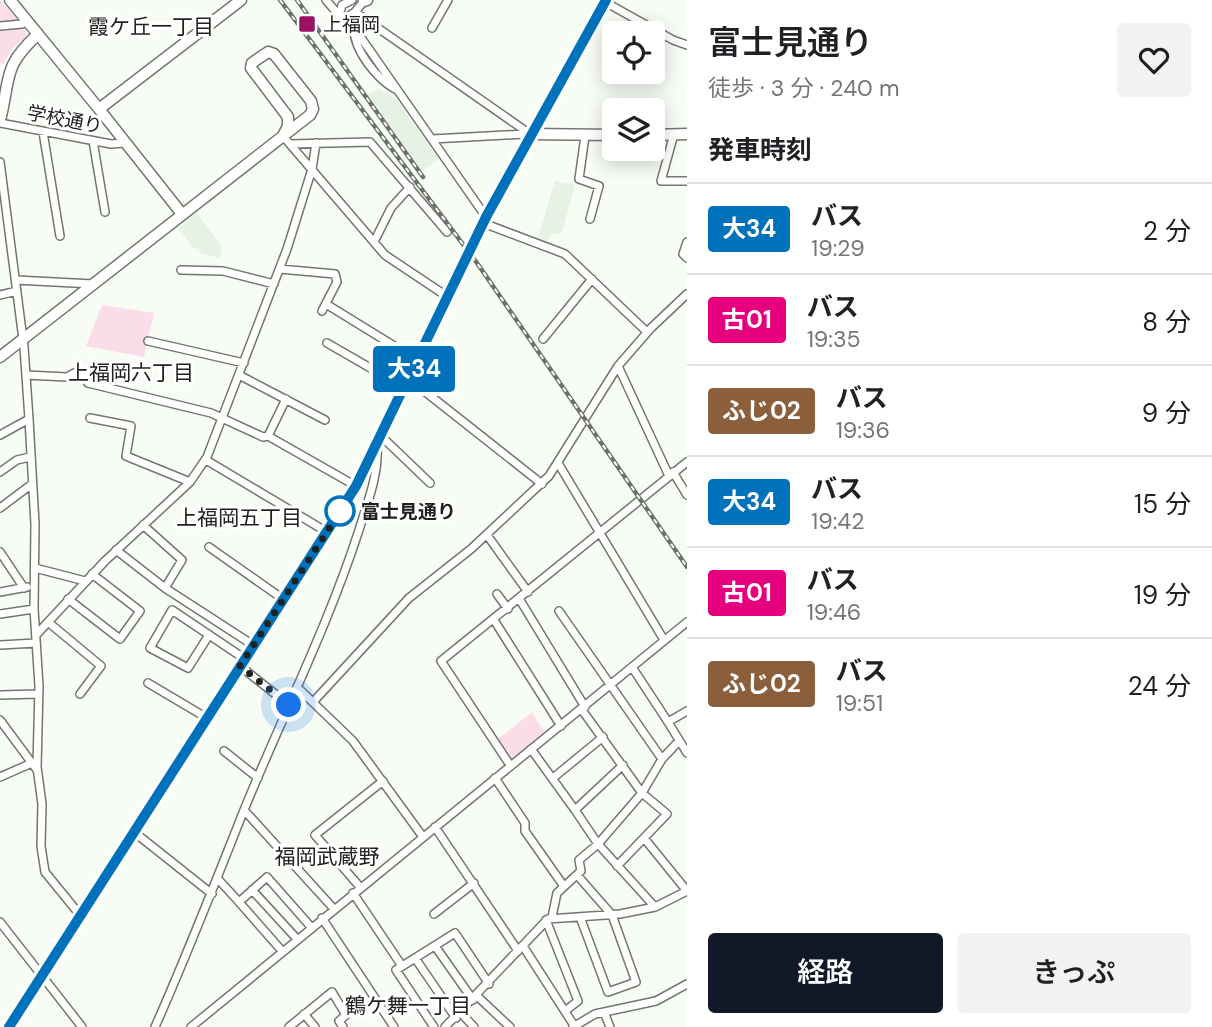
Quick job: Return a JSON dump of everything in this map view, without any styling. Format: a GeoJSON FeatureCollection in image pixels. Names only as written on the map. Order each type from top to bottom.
{"type":"FeatureCollection","features":[{"type":"Feature","properties":{"kind":"main road"},"geometry":{"type":"LineString","coordinates":[[9,1027],[356,486],[484,220],[606,1]]}},
{"type":"Feature","properties":{"kind":"street"},"geometry":{"type":"LineString","coordinates":[[10,0],[182,214]]}},
{"type":"Feature","properties":{"kind":"street"},"geometry":{"type":"LineString","coordinates":[[99,109],[241,0]]}},
{"type":"Feature","properties":{"kind":"street"},"geometry":{"type":"LineString","coordinates":[[326,0],[339,17],[348,19],[432,139],[484,220],[565,254],[647,332]]}},
{"type":"Feature","properties":{"kind":"street"},"geometry":{"type":"LineString","coordinates":[[432,28],[448,0]]}},
{"type":"Feature","properties":{"kind":"street"},"geometry":{"type":"LineString","coordinates":[[606,1],[673,40],[687,45]]}},
{"type":"Feature","properties":{"kind":"street"},"geometry":{"type":"LineString","coordinates":[[339,17],[342,5],[357,4],[530,134]]}},
{"type":"Feature","properties":{"kind":"street"},"geometry":{"type":"LineString","coordinates":[[348,19],[357,4]]}},
{"type":"Feature","properties":{"kind":"street"},"geometry":{"type":"LineString","coordinates":[[0,26],[22,24]]}},
{"type":"Feature","properties":{"kind":"street"},"geometry":{"type":"LineString","coordinates":[[0,122],[4,69],[37,35]]}},
{"type":"Feature","properties":{"kind":"street"},"geometry":{"type":"LineString","coordinates":[[0,357],[182,214],[286,140],[313,109],[311,101],[274,54],[268,52],[253,63],[251,68],[288,117],[286,140]]}},
{"type":"Feature","properties":{"kind":"street"},"geometry":{"type":"LineString","coordinates":[[288,117],[304,119]]}},
{"type":"Feature","properties":{"kind":"street","name":"学校通り"},"geometry":{"type":"LineString","coordinates":[[0,122],[93,141],[124,143]]}},
{"type":"Feature","properties":{"kind":"street"},"geometry":{"type":"LineString","coordinates":[[43,132],[60,236]]}},
{"type":"Feature","properties":{"kind":"street"},"geometry":{"type":"LineString","coordinates":[[432,139],[530,134],[602,135]]}},
{"type":"Feature","properties":{"kind":"street"},"geometry":{"type":"LineString","coordinates":[[665,134],[687,134]]}},
{"type":"Feature","properties":{"kind":"street"},"geometry":{"type":"LineString","coordinates":[[674,134],[661,181],[687,181]]}},
{"type":"Feature","properties":{"kind":"street"},"geometry":{"type":"LineString","coordinates":[[584,136],[579,179],[599,186],[590,219]]}},
{"type":"Feature","properties":{"kind":"street"},"geometry":{"type":"LineString","coordinates":[[286,140],[316,143],[370,142],[447,232]]}},
{"type":"Feature","properties":{"kind":"street"},"geometry":{"type":"LineString","coordinates":[[286,140],[385,255],[448,297]]}},
{"type":"Feature","properties":{"kind":"street"},"geometry":{"type":"LineString","coordinates":[[93,141],[105,212]]}},
{"type":"Feature","properties":{"kind":"street"},"geometry":{"type":"LineString","coordinates":[[0,645],[36,639],[85,581],[190,482],[206,460],[280,269],[312,170],[316,143]]}},
{"type":"Feature","properties":{"kind":"street"},"geometry":{"type":"LineString","coordinates":[[0,162],[23,340],[29,419],[38,694],[37,771],[42,804],[41,846],[45,872],[80,915]]}},
{"type":"Feature","properties":{"kind":"street"},"geometry":{"type":"LineString","coordinates":[[374,242],[391,208],[410,187]]}},
{"type":"Feature","properties":{"kind":"street"},"geometry":{"type":"LineString","coordinates":[[687,242],[683,254],[687,258]]}},
{"type":"Feature","properties":{"kind":"street"},"geometry":{"type":"LineString","coordinates":[[280,269],[335,274],[337,282],[324,307],[417,360]]}},
{"type":"Feature","properties":{"kind":"street"},"geometry":{"type":"LineString","coordinates":[[181,270],[223,271],[274,284]]}},
{"type":"Feature","properties":{"kind":"street"},"geometry":{"type":"LineString","coordinates":[[543,339],[592,279]]}},
{"type":"Feature","properties":{"kind":"street"},"geometry":{"type":"LineString","coordinates":[[16,280],[93,284]]}},
{"type":"Feature","properties":{"kind":"street"},"geometry":{"type":"LineString","coordinates":[[0,295],[17,290]]}},
{"type":"Feature","properties":{"kind":"street"},"geometry":{"type":"LineString","coordinates":[[314,701],[392,615],[487,535],[542,484],[618,366],[647,332],[687,294]]}},
{"type":"Feature","properties":{"kind":"street"},"geometry":{"type":"LineString","coordinates":[[148,341],[244,363]]}},
{"type":"Feature","properties":{"kind":"street"},"geometry":{"type":"LineString","coordinates":[[327,343],[407,383],[542,484]]}},
{"type":"Feature","properties":{"kind":"street"},"geometry":{"type":"LineString","coordinates":[[618,366],[671,474],[687,495]]}},
{"type":"Feature","properties":{"kind":"street"},"geometry":{"type":"LineString","coordinates":[[26,375],[67,377],[74,373],[89,377],[88,383],[142,394],[223,417],[263,438],[268,436],[356,486]]}},
{"type":"Feature","properties":{"kind":"street"},"geometry":{"type":"LineString","coordinates":[[239,375],[325,420]]}},
{"type":"Feature","properties":{"kind":"street"},"geometry":{"type":"LineString","coordinates":[[268,436],[286,399]]}},
{"type":"Feature","properties":{"kind":"street"},"geometry":{"type":"LineString","coordinates":[[90,418],[131,426],[126,456],[190,482]]}},
{"type":"Feature","properties":{"kind":"street"},"geometry":{"type":"LineString","coordinates":[[2,431],[29,419]]}},
{"type":"Feature","properties":{"kind":"street"},"geometry":{"type":"LineString","coordinates":[[379,441],[430,483]]}},
{"type":"Feature","properties":{"kind":"street"},"geometry":{"type":"LineString","coordinates":[[155,1027],[349,558],[368,500],[379,441]]}},
{"type":"Feature","properties":{"kind":"street"},"geometry":{"type":"LineString","coordinates":[[0,472],[23,457],[30,457]]}},
{"type":"Feature","properties":{"kind":"street"},"geometry":{"type":"LineString","coordinates":[[206,460],[327,533]]}},
{"type":"Feature","properties":{"kind":"street"},"geometry":{"type":"LineString","coordinates":[[510,765],[441,661],[520,600],[687,462]]}},
{"type":"Feature","properties":{"kind":"street"},"geometry":{"type":"LineString","coordinates":[[558,463],[664,640]]}},
{"type":"Feature","properties":{"kind":"street"},"geometry":{"type":"LineString","coordinates":[[0,508],[32,485]]}},
{"type":"Feature","properties":{"kind":"street"},"geometry":{"type":"LineString","coordinates":[[143,525],[182,560],[165,588]]}},
{"type":"Feature","properties":{"kind":"street"},"geometry":{"type":"LineString","coordinates":[[487,535],[528,592]]}},
{"type":"Feature","properties":{"kind":"street"},"geometry":{"type":"LineString","coordinates":[[209,547],[283,599]]}},
{"type":"Feature","properties":{"kind":"street"},"geometry":{"type":"LineString","coordinates":[[116,550],[165,588],[253,645]]}},
{"type":"Feature","properties":{"kind":"street"},"geometry":{"type":"LineString","coordinates":[[0,552],[24,588]]}},
{"type":"Feature","properties":{"kind":"street"},"geometry":{"type":"LineString","coordinates":[[35,568],[85,581]]}},
{"type":"Feature","properties":{"kind":"street"},"geometry":{"type":"LineString","coordinates":[[68,599],[120,639],[140,611],[92,574]]}},
{"type":"Feature","properties":{"kind":"street"},"geometry":{"type":"LineString","coordinates":[[0,592],[35,587]]}},
{"type":"Feature","properties":{"kind":"street"},"geometry":{"type":"LineString","coordinates":[[497,594],[508,609]]}},
{"type":"Feature","properties":{"kind":"street"},"geometry":{"type":"LineString","coordinates":[[520,600],[603,737],[642,793],[667,814],[617,866]]}},
{"type":"Feature","properties":{"kind":"street"},"geometry":{"type":"LineString","coordinates":[[0,614],[34,609]]}},
{"type":"Feature","properties":{"kind":"street"},"geometry":{"type":"LineString","coordinates":[[209,635],[188,668],[150,648],[172,610],[209,635],[289,705]]}},
{"type":"Feature","properties":{"kind":"street"},"geometry":{"type":"LineString","coordinates":[[559,611],[662,759]]}},
{"type":"Feature","properties":{"kind":"street"},"geometry":{"type":"LineString","coordinates":[[494,620],[561,726]]}},
{"type":"Feature","properties":{"kind":"street"},"geometry":{"type":"LineString","coordinates":[[48,622],[102,666],[80,694]]}},
{"type":"Feature","properties":{"kind":"street"},"geometry":{"type":"LineString","coordinates":[[191,1027],[687,622]]}},
{"type":"Feature","properties":{"kind":"street"},"geometry":{"type":"LineString","coordinates":[[632,667],[687,753]]}},
{"type":"Feature","properties":{"kind":"street"},"geometry":{"type":"LineString","coordinates":[[148,683],[207,718]]}},
{"type":"Feature","properties":{"kind":"street"},"geometry":{"type":"LineString","coordinates":[[297,687],[353,741],[423,836]]}},
{"type":"Feature","properties":{"kind":"street"},"geometry":{"type":"LineString","coordinates":[[0,695],[38,694]]}},
{"type":"Feature","properties":{"kind":"street"},"geometry":{"type":"LineString","coordinates":[[668,722],[687,711]]}},
{"type":"Feature","properties":{"kind":"street"},"geometry":{"type":"LineString","coordinates":[[0,720],[37,771]]}},
{"type":"Feature","properties":{"kind":"street"},"geometry":{"type":"LineString","coordinates":[[553,778],[603,737]]}},
{"type":"Feature","properties":{"kind":"street"},"geometry":{"type":"LineString","coordinates":[[446,1027],[549,919],[563,885],[578,875],[582,866],[579,860],[598,844],[642,793],[662,759],[679,741]]}},
{"type":"Feature","properties":{"kind":"street"},"geometry":{"type":"LineString","coordinates":[[531,749],[598,844],[655,907]]}},
{"type":"Feature","properties":{"kind":"street"},"geometry":{"type":"LineString","coordinates":[[224,751],[258,778]]}},
{"type":"Feature","properties":{"kind":"street"},"geometry":{"type":"LineString","coordinates":[[0,777],[32,763]]}},
{"type":"Feature","properties":{"kind":"street"},"geometry":{"type":"LineString","coordinates":[[575,810],[623,765]]}},
{"type":"Feature","properties":{"kind":"street"},"geometry":{"type":"LineString","coordinates":[[495,778],[526,823],[525,831],[563,885]]}},
{"type":"Feature","properties":{"kind":"street"},"geometry":{"type":"LineString","coordinates":[[360,887],[315,835],[383,781]]}},
{"type":"Feature","properties":{"kind":"street"},"geometry":{"type":"LineString","coordinates":[[244,810],[334,909]]}},
{"type":"Feature","properties":{"kind":"street"},"geometry":{"type":"LineString","coordinates":[[435,827],[574,1027],[604,1012],[656,1001],[687,984]]}},
{"type":"Feature","properties":{"kind":"street"},"geometry":{"type":"LineString","coordinates":[[134,832],[212,894]]}},
{"type":"Feature","properties":{"kind":"street"},"geometry":{"type":"LineString","coordinates":[[549,919],[612,915],[655,907],[687,891],[644,838]]}},
{"type":"Feature","properties":{"kind":"street"},"geometry":{"type":"LineString","coordinates":[[578,875],[612,915],[636,982],[608,992],[580,917]]}},
{"type":"Feature","properties":{"kind":"street"},"geometry":{"type":"LineString","coordinates":[[239,902],[267,877],[311,927]]}},
{"type":"Feature","properties":{"kind":"street"},"geometry":{"type":"LineString","coordinates":[[218,879],[282,951]]}},
{"type":"Feature","properties":{"kind":"street"},"geometry":{"type":"LineString","coordinates":[[434,914],[474,883]]}},
{"type":"Feature","properties":{"kind":"street"},"geometry":{"type":"LineString","coordinates":[[253,890],[297,939]]}},
{"type":"Feature","properties":{"kind":"street"},"geometry":{"type":"LineString","coordinates":[[353,893],[402,967]]}},
{"type":"Feature","properties":{"kind":"street"},"geometry":{"type":"LineString","coordinates":[[322,918],[394,1027]]}},
{"type":"Feature","properties":{"kind":"street"},"geometry":{"type":"LineString","coordinates":[[549,919],[578,1002],[565,1011]]}},
{"type":"Feature","properties":{"kind":"street"},"geometry":{"type":"LineString","coordinates":[[0,922],[82,1027]]}},
{"type":"Feature","properties":{"kind":"street"},"geometry":{"type":"LineString","coordinates":[[434,1027],[396,970],[455,933],[489,984]]}},
{"type":"Feature","properties":{"kind":"street"},"geometry":{"type":"LineString","coordinates":[[435,946],[475,998],[510,1027]]}},
{"type":"Feature","properties":{"kind":"street"},"geometry":{"type":"LineString","coordinates":[[415,958],[459,1016],[474,1027]]}},
{"type":"Feature","properties":{"kind":"street"},"geometry":{"type":"LineString","coordinates":[[289,1027],[332,992],[346,1015],[339,1021],[343,1027]]}},
{"type":"Feature","properties":{"kind":"street"},"geometry":{"type":"LineString","coordinates":[[604,1012],[610,1027]]}},
{"type":"Feature","properties":{"kind":"street"},"geometry":{"type":"LineString","coordinates":[[304,1014],[315,1027]]}},
{"type":"Feature","properties":{"kind":"shaded area"},"geometry":{"type":"Polygon","coordinates":[[[0,0],[26,30],[26,36],[11,50],[4,64],[0,63],[0,0]]]}},
{"type":"Feature","properties":{"kind":"shaded area"},"geometry":{"type":"Polygon","coordinates":[[[379,88],[397,100],[439,159],[422,171],[367,95],[379,88]]]}},
{"type":"Feature","properties":{"kind":"shaded area"},"geometry":{"type":"Polygon","coordinates":[[[555,181],[575,185],[562,233],[551,234],[546,244],[537,241],[555,181]]]}},
{"type":"Feature","properties":{"kind":"shaded area"},"geometry":{"type":"Polygon","coordinates":[[[197,213],[222,247],[220,258],[199,253],[200,250],[194,248],[178,229],[197,213]]]}},
{"type":"Feature","properties":{"kind":"shaded area"},"geometry":{"type":"Polygon","coordinates":[[[102,305],[154,313],[144,357],[86,346],[102,305]]]}},
{"type":"Feature","properties":{"kind":"shaded area"},"geometry":{"type":"Polygon","coordinates":[[[532,712],[545,733],[511,759],[498,739],[532,712]]]}},
{"type":"Feature","properties":{"kind":"railway"},"geometry":{"type":"LineString","coordinates":[[280,0],[477,263],[687,567]]}},
{"type":"Feature","properties":{"kind":"railway"},"geometry":{"type":"LineString","coordinates":[[297,0],[423,177]]}},
{"type":"Feature","properties":{"kind":"bus line","name":"大34"},"geometry":{"type":"LineString","coordinates":[[9,1027],[356,486],[524,143],[606,0]]}},
{"type":"Feature","properties":{"kind":"place","name":"上福岡"},"geometry":{"type":"Point","coordinates":[307,24]}},
{"type":"Feature","properties":{"kind":"place","name":"富士見通り"},"geometry":{"type":"Point","coordinates":[340,511]}},
{"type":"Feature","properties":{"kind":"district","name":"霞ケ丘一丁目"},"geometry":{"type":"Point","coordinates":[151,27]}},
{"type":"Feature","properties":{"kind":"district","name":"上福岡六丁目"},"geometry":{"type":"Point","coordinates":[131,373]}},
{"type":"Feature","properties":{"kind":"district","name":"上福岡五丁目"},"geometry":{"type":"Point","coordinates":[239,518]}},
{"type":"Feature","properties":{"kind":"district","name":"福岡武蔵野"},"geometry":{"type":"Point","coordinates":[327,857]}},
{"type":"Feature","properties":{"kind":"district","name":"鶴ケ舞一丁目"},"geometry":{"type":"Point","coordinates":[408,1006]}},
{"type":"Feature","properties":{"kind":"route"},"geometry":{"type":"LineString","coordinates":[[289,705],[240,666],[343,507],[340,511]]}}]}
